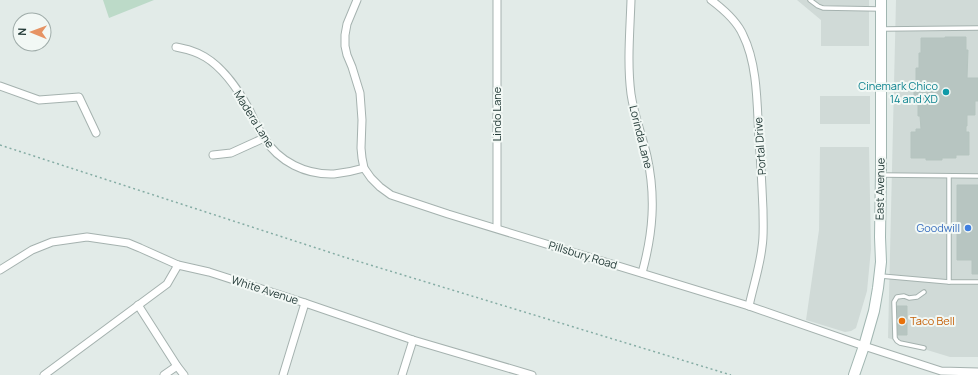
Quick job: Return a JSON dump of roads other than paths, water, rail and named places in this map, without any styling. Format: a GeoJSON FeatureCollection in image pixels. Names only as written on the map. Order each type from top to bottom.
{"type":"FeatureCollection","features":[{"type":"Feature","properties":{"kind":"main road","name":"East Avenue"},"geometry":{"type":"LineString","coordinates":[[854,375],[874,312],[880,276],[881,4]]}},
{"type":"Feature","properties":{"kind":"street"},"geometry":{"type":"LineString","coordinates":[[357,0],[347,24],[345,46],[360,93],[362,120],[361,148],[364,168]]}},
{"type":"Feature","properties":{"kind":"street","name":"Lindo Lane"},"geometry":{"type":"LineString","coordinates":[[497,0],[497,228]]}},
{"type":"Feature","properties":{"kind":"street","name":"Lorinda Lane"},"geometry":{"type":"LineString","coordinates":[[631,0],[629,78],[631,96],[647,156],[652,192],[652,228],[642,273]]}},
{"type":"Feature","properties":{"kind":"street","name":"Portal Drive"},"geometry":{"type":"LineString","coordinates":[[711,0],[732,19],[743,34],[749,48],[754,78],[762,183],[764,234],[749,306]]}},
{"type":"Feature","properties":{"kind":"street","name":"Madera Lane"},"geometry":{"type":"LineString","coordinates":[[176,47],[191,50],[205,57],[216,65],[243,99],[264,138],[272,149],[294,166],[322,174],[335,174],[364,168]]}},
{"type":"Feature","properties":{"kind":"street"},"geometry":{"type":"LineString","coordinates":[[0,86],[39,100],[80,97],[96,133]]}},
{"type":"Feature","properties":{"kind":"street"},"geometry":{"type":"LineString","coordinates":[[213,155],[231,153],[264,138]]}},
{"type":"Feature","properties":{"kind":"street","name":"Pillsbury Road"},"geometry":{"type":"LineString","coordinates":[[364,168],[371,178],[391,195],[749,306],[940,371],[978,372]]}},
{"type":"Feature","properties":{"kind":"street","name":"White Avenue"},"geometry":{"type":"LineString","coordinates":[[0,270],[32,250],[52,242],[87,237],[127,243],[178,265],[208,272],[413,340],[532,375]]}},
{"type":"Feature","properties":{"kind":"street"},"geometry":{"type":"LineString","coordinates":[[44,375],[167,284],[178,265]]}},
{"type":"Feature","properties":{"kind":"street"},"geometry":{"type":"LineString","coordinates":[[283,375],[305,303]]}},
{"type":"Feature","properties":{"kind":"street"},"geometry":{"type":"LineString","coordinates":[[138,305],[184,375]]}},
{"type":"Feature","properties":{"kind":"street"},"geometry":{"type":"LineString","coordinates":[[402,375],[413,340]]}},
{"type":"Feature","properties":{"kind":"street"},"geometry":{"type":"LineString","coordinates":[[164,375],[177,366]]}},
{"type":"Feature","properties":{"kind":"lane"},"geometry":{"type":"LineString","coordinates":[[810,0],[823,8],[881,4]]}},
{"type":"Feature","properties":{"kind":"lane"},"geometry":{"type":"LineString","coordinates":[[881,29],[978,28]]}},
{"type":"Feature","properties":{"kind":"lane"},"geometry":{"type":"LineString","coordinates":[[881,175],[978,176]]}},
{"type":"Feature","properties":{"kind":"lane"},"geometry":{"type":"LineString","coordinates":[[949,282],[950,176]]}},
{"type":"Feature","properties":{"kind":"lane"},"geometry":{"type":"LineString","coordinates":[[880,276],[949,282],[978,282]]}},
{"type":"Feature","properties":{"kind":"lane"},"geometry":{"type":"LineString","coordinates":[[924,292],[917,298],[904,296],[897,297],[894,302],[895,338],[900,343],[924,348]]}},
{"type":"Feature","properties":{"kind":"place","name":"Cinemark Chico 14 and XD"},"geometry":{"type":"Point","coordinates":[946,92]}},
{"type":"Feature","properties":{"kind":"place","name":"Goodwill"},"geometry":{"type":"Point","coordinates":[968,228]}},
{"type":"Feature","properties":{"kind":"place","name":"Taco Bell"},"geometry":{"type":"Point","coordinates":[902,321]}}]}
